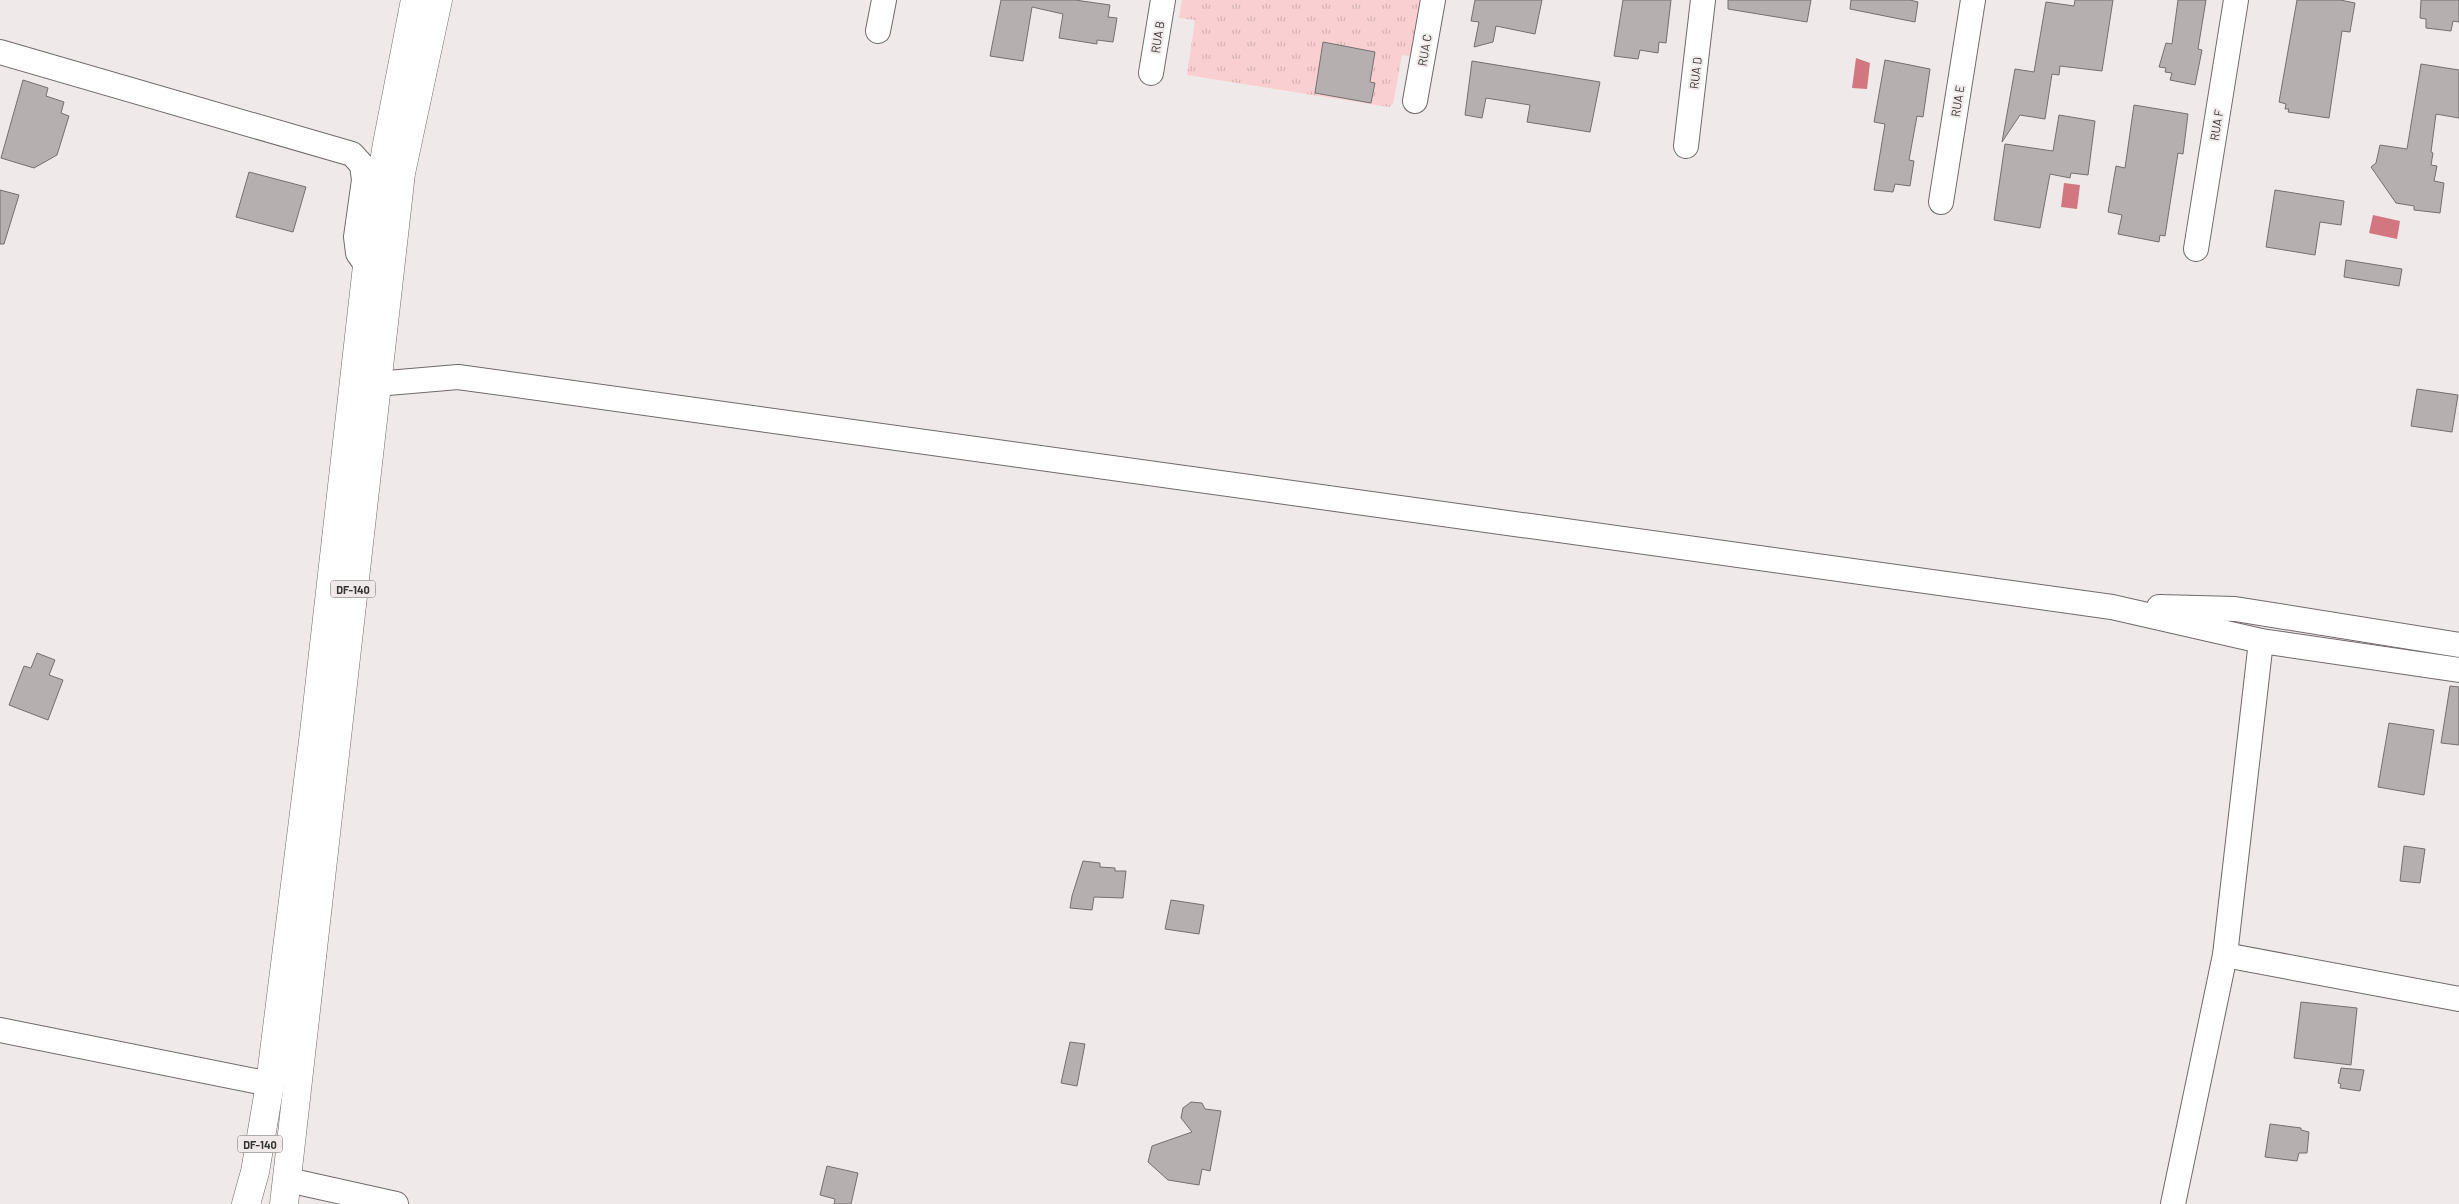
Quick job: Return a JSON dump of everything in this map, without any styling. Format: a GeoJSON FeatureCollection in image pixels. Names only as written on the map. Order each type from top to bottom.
{"type":"FeatureCollection","features":[{"type":"Feature","properties":{"kind":"main road","name":"DF-140"},"geometry":{"type":"LineString","coordinates":[[246,1204],[255,1172],[270,1084],[313,743],[368,266],[387,144],[416,0]]}},
{"type":"Feature","properties":{"kind":"main road","name":"DF-140"},"geometry":{"type":"LineString","coordinates":[[286,1192],[401,173],[438,0]]}},
{"type":"Feature","properties":{"kind":"street"},"geometry":{"type":"LineString","coordinates":[[878,31],[884,0]]}},
{"type":"Feature","properties":{"kind":"street","name":"RUA B"},"geometry":{"type":"LineString","coordinates":[[1152,73],[1163,0]]}},
{"type":"Feature","properties":{"kind":"street","name":"RUA C"},"geometry":{"type":"LineString","coordinates":[[1416,101],[1434,0]]}},
{"type":"Feature","properties":{"kind":"street","name":"RUA D"},"geometry":{"type":"LineString","coordinates":[[1686,146],[1703,0]]}},
{"type":"Feature","properties":{"kind":"street","name":"RUA E"},"geometry":{"type":"LineString","coordinates":[[1941,202],[1973,0]]}},
{"type":"Feature","properties":{"kind":"street","name":"RUA F"},"geometry":{"type":"LineString","coordinates":[[2196,249],[2236,0]]}},
{"type":"Feature","properties":{"kind":"street"},"geometry":{"type":"LineString","coordinates":[[0,52],[352,154],[362,166],[364,180],[356,237],[358,252],[368,266]]}},
{"type":"Feature","properties":{"kind":"street"},"geometry":{"type":"LineString","coordinates":[[376,384],[458,377],[2112,607],[2261,641],[2459,670]]}},
{"type":"Feature","properties":{"kind":"street"},"geometry":{"type":"LineString","coordinates":[[2112,607],[2235,608],[2459,645]]}},
{"type":"Feature","properties":{"kind":"street"},"geometry":{"type":"LineString","coordinates":[[2173,1204],[2225,955],[2261,641]]}},
{"type":"Feature","properties":{"kind":"street"},"geometry":{"type":"LineString","coordinates":[[2225,955],[2459,999]]}},
{"type":"Feature","properties":{"kind":"street"},"geometry":{"type":"LineString","coordinates":[[0,1030],[270,1084]]}},
{"type":"Feature","properties":{"kind":"street"},"geometry":{"type":"LineString","coordinates":[[286,1192],[396,1204]]}},
{"type":"Feature","properties":{"kind":"green space"},"geometry":{"type":"Polygon","coordinates":[[[1182,0],[1428,0],[1418,58],[1402,55],[1393,104],[1389,107],[1187,75],[1195,20],[1179,18],[1182,0]]]}},
{"type":"Feature","properties":{"kind":"shaded area"},"geometry":{"type":"Polygon","coordinates":[[[1856,58],[1870,63],[1867,89],[1852,88],[1856,58]]]}},
{"type":"Feature","properties":{"kind":"shaded area"},"geometry":{"type":"Polygon","coordinates":[[[2064,183],[2080,185],[2077,209],[2061,207],[2064,183]]]}},
{"type":"Feature","properties":{"kind":"shaded area"},"geometry":{"type":"Polygon","coordinates":[[[2373,215],[2400,221],[2397,239],[2369,233],[2373,215]]]}},
{"type":"Feature","properties":{"kind":"building"},"geometry":{"type":"Polygon","coordinates":[[[1001,0],[1075,0],[1110,5],[1108,17],[1117,18],[1113,42],[1097,40],[1097,44],[1059,38],[1063,14],[1032,7],[1023,61],[990,56],[1001,0]]]}},
{"type":"Feature","properties":{"kind":"building"},"geometry":{"type":"Polygon","coordinates":[[[1475,0],[1542,0],[1535,34],[1496,26],[1493,42],[1474,47],[1479,22],[1471,21],[1475,0]]]}},
{"type":"Feature","properties":{"kind":"building"},"geometry":{"type":"Polygon","coordinates":[[[1623,0],[1671,0],[1666,43],[1659,42],[1658,53],[1640,50],[1638,59],[1614,56],[1623,0]]]}},
{"type":"Feature","properties":{"kind":"building"},"geometry":{"type":"Polygon","coordinates":[[[1728,0],[1811,0],[1807,22],[1728,9],[1728,0]]]}},
{"type":"Feature","properties":{"kind":"building"},"geometry":{"type":"Polygon","coordinates":[[[1851,0],[1910,0],[1918,2],[1915,22],[1850,9],[1851,0]]]}},
{"type":"Feature","properties":{"kind":"building"},"geometry":{"type":"Polygon","coordinates":[[[2075,0],[2113,0],[2102,71],[2060,66],[2059,75],[2052,74],[2045,119],[2020,115],[2002,142],[2015,69],[2034,72],[2046,2],[2074,6],[2075,0]]]}},
{"type":"Feature","properties":{"kind":"building"},"geometry":{"type":"Polygon","coordinates":[[[2178,0],[2206,0],[2198,49],[2202,50],[2195,85],[2170,80],[2172,73],[2165,72],[2166,68],[2159,67],[2166,43],[2172,44],[2178,0]]]}},
{"type":"Feature","properties":{"kind":"building"},"geometry":{"type":"Polygon","coordinates":[[[2297,0],[2340,0],[2355,3],[2350,32],[2342,31],[2329,118],[2288,112],[2289,109],[2285,109],[2286,104],[2279,102],[2297,0]]]}},
{"type":"Feature","properties":{"kind":"building"},"geometry":{"type":"Polygon","coordinates":[[[2421,0],[2459,0],[2459,22],[2453,21],[2451,31],[2426,28],[2426,19],[2420,18],[2421,0]]]}},
{"type":"Feature","properties":{"kind":"building"},"geometry":{"type":"Polygon","coordinates":[[[1323,42],[1375,52],[1370,82],[1375,83],[1371,103],[1315,93],[1323,42]]]}},
{"type":"Feature","properties":{"kind":"building"},"geometry":{"type":"Polygon","coordinates":[[[1885,60],[1930,69],[1923,117],[1917,116],[1909,160],[1914,161],[1910,186],[1895,184],[1893,192],[1874,190],[1885,124],[1874,122],[1885,60]]]}},
{"type":"Feature","properties":{"kind":"building"},"geometry":{"type":"Polygon","coordinates":[[[1472,61],[1600,82],[1590,132],[1527,122],[1530,105],[1486,98],[1482,118],[1465,115],[1472,61]]]}},
{"type":"Feature","properties":{"kind":"building"},"geometry":{"type":"Polygon","coordinates":[[[2421,64],[2459,70],[2459,118],[2436,114],[2431,165],[2437,166],[2434,181],[2444,183],[2440,213],[2414,210],[2414,206],[2396,203],[2371,167],[2376,163],[2380,145],[2407,149],[2421,64]]]}},
{"type":"Feature","properties":{"kind":"building"},"geometry":{"type":"Polygon","coordinates":[[[23,80],[48,88],[46,96],[64,102],[61,113],[69,116],[57,155],[34,168],[1,158],[23,80]]]}},
{"type":"Feature","properties":{"kind":"building"},"geometry":{"type":"Polygon","coordinates":[[[2134,105],[2188,114],[2183,154],[2178,153],[2165,236],[2160,235],[2159,242],[2118,234],[2122,215],[2108,212],[2116,166],[2125,168],[2134,105]]]}},
{"type":"Feature","properties":{"kind":"building"},"geometry":{"type":"Polygon","coordinates":[[[2059,115],[2095,121],[2088,175],[2071,173],[2070,178],[2050,174],[2040,228],[1994,220],[2005,144],[2053,151],[2059,115]]]}},
{"type":"Feature","properties":{"kind":"building"},"geometry":{"type":"Polygon","coordinates":[[[249,172],[306,187],[293,232],[236,217],[249,172]]]}},
{"type":"Feature","properties":{"kind":"building"},"geometry":{"type":"Polygon","coordinates":[[[0,190],[19,195],[4,244],[0,244],[0,190]]]}},
{"type":"Feature","properties":{"kind":"building"},"geometry":{"type":"Polygon","coordinates":[[[2275,190],[2344,201],[2341,225],[2320,222],[2315,255],[2266,247],[2275,190]]]}},
{"type":"Feature","properties":{"kind":"building"},"geometry":{"type":"Polygon","coordinates":[[[2346,260],[2402,269],[2399,286],[2344,277],[2346,260]]]}},
{"type":"Feature","properties":{"kind":"building"},"geometry":{"type":"Polygon","coordinates":[[[2417,389],[2458,395],[2452,432],[2411,426],[2417,389]]]}},
{"type":"Feature","properties":{"kind":"building"},"geometry":{"type":"Polygon","coordinates":[[[37,653],[55,660],[49,675],[63,680],[48,720],[9,705],[24,666],[31,668],[37,653]]]}},
{"type":"Feature","properties":{"kind":"building"},"geometry":{"type":"Polygon","coordinates":[[[2450,686],[2459,687],[2459,745],[2441,743],[2450,686]]]}},
{"type":"Feature","properties":{"kind":"building"},"geometry":{"type":"Polygon","coordinates":[[[2389,723],[2434,730],[2424,795],[2378,787],[2389,723]]]}},
{"type":"Feature","properties":{"kind":"building"},"geometry":{"type":"Polygon","coordinates":[[[2404,846],[2425,849],[2420,883],[2400,881],[2404,846]]]}},
{"type":"Feature","properties":{"kind":"building"},"geometry":{"type":"Polygon","coordinates":[[[1083,861],[1100,863],[1100,867],[1115,868],[1115,871],[1126,871],[1123,898],[1094,897],[1092,910],[1070,908],[1083,861]]]}},
{"type":"Feature","properties":{"kind":"building"},"geometry":{"type":"Polygon","coordinates":[[[1171,900],[1204,905],[1199,934],[1165,929],[1171,900]]]}},
{"type":"Feature","properties":{"kind":"building"},"geometry":{"type":"Polygon","coordinates":[[[2301,1002],[2357,1008],[2351,1065],[2294,1058],[2301,1002]]]}},
{"type":"Feature","properties":{"kind":"building"},"geometry":{"type":"Polygon","coordinates":[[[1070,1042],[1085,1044],[1077,1086],[1061,1083],[1070,1042]]]}},
{"type":"Feature","properties":{"kind":"building"},"geometry":{"type":"Polygon","coordinates":[[[2341,1068],[2364,1070],[2360,1091],[2340,1088],[2341,1084],[2338,1083],[2341,1068]]]}},
{"type":"Feature","properties":{"kind":"building"},"geometry":{"type":"Polygon","coordinates":[[[1191,1102],[1202,1103],[1205,1109],[1221,1111],[1210,1171],[1202,1169],[1199,1185],[1168,1180],[1148,1162],[1152,1146],[1192,1132],[1181,1118],[1183,1108],[1191,1102]]]}},
{"type":"Feature","properties":{"kind":"building"},"geometry":{"type":"Polygon","coordinates":[[[2270,1124],[2301,1128],[2301,1130],[2309,1132],[2307,1153],[2299,1153],[2297,1161],[2265,1157],[2270,1124]]]}},
{"type":"Feature","properties":{"kind":"building"},"geometry":{"type":"Polygon","coordinates":[[[827,1166],[858,1173],[851,1204],[834,1204],[835,1199],[820,1195],[827,1166]]]}}]}
